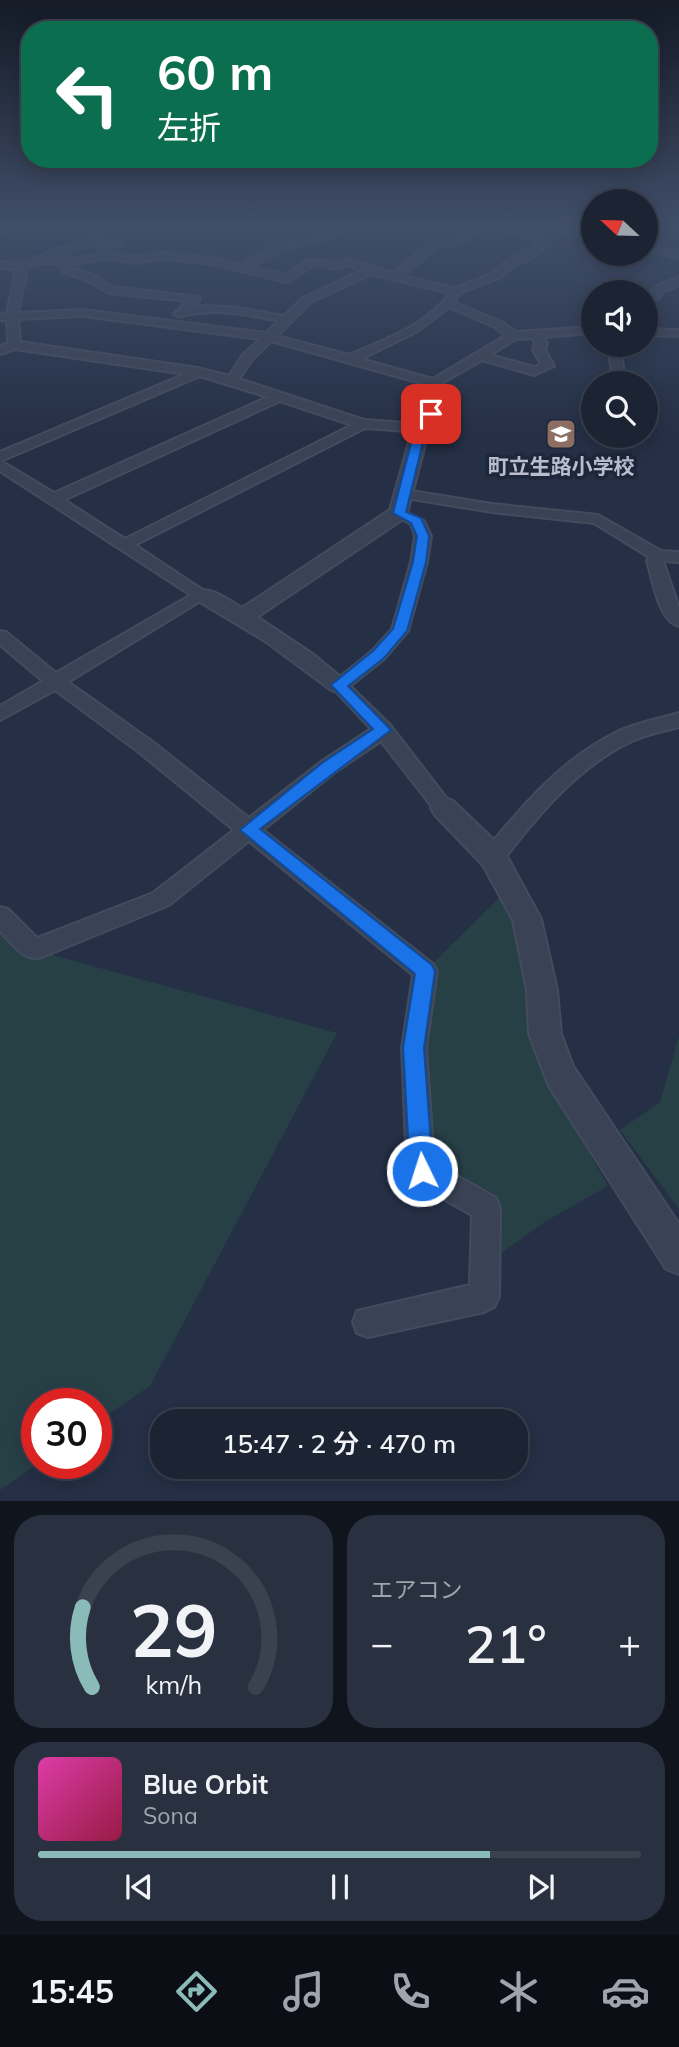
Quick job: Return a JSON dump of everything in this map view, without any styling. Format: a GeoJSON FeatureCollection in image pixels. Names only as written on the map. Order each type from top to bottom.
{"type":"FeatureCollection","features":[{"type":"Feature","properties":{"kind":"street"},"geometry":{"type":"LineString","coordinates":[[13,294],[6,317],[14,345]]}},
{"type":"Feature","properties":{"kind":"street"},"geometry":{"type":"LineString","coordinates":[[148,294],[195,299],[169,322]]}},
{"type":"Feature","properties":{"kind":"street"},"geometry":{"type":"LineString","coordinates":[[232,381],[246,359],[307,300],[320,294]]}},
{"type":"Feature","properties":{"kind":"street"},"geometry":{"type":"LineString","coordinates":[[351,359],[414,329],[448,303],[454,294]]}},
{"type":"Feature","properties":{"kind":"street"},"geometry":{"type":"LineString","coordinates":[[448,303],[499,325],[513,336]]}},
{"type":"Feature","properties":{"kind":"street"},"geometry":{"type":"LineString","coordinates":[[186,309],[253,313],[288,320]]}},
{"type":"Feature","properties":{"kind":"street"},"geometry":{"type":"LineString","coordinates":[[6,317],[83,313],[269,337],[435,383],[513,336],[581,331]]}},
{"type":"Feature","properties":{"kind":"street"},"geometry":{"type":"LineString","coordinates":[[658,332],[679,333]]}},
{"type":"Feature","properties":{"kind":"street"},"geometry":{"type":"LineString","coordinates":[[479,355],[534,371],[548,366],[538,350],[541,343],[536,334]]}},
{"type":"Feature","properties":{"kind":"street"},"geometry":{"type":"LineString","coordinates":[[0,351],[14,345],[198,372],[363,424],[421,428]]}},
{"type":"Feature","properties":{"kind":"street"},"geometry":{"type":"LineString","coordinates":[[0,457],[198,372]]}},
{"type":"Feature","properties":{"kind":"street"},"geometry":{"type":"LineString","coordinates":[[244,616],[399,513],[421,428],[442,401],[435,383]]}},
{"type":"Feature","properties":{"kind":"street"},"geometry":{"type":"LineString","coordinates":[[54,499],[280,396]]}},
{"type":"Feature","properties":{"kind":"street"},"geometry":{"type":"LineString","coordinates":[[124,545],[363,424]]}},
{"type":"Feature","properties":{"kind":"street"},"geometry":{"type":"LineString","coordinates":[[0,465],[202,595],[244,616],[295,650],[339,685],[383,730],[444,808],[493,857],[527,919],[542,990],[545,1034],[560,1076],[679,1256]]}},
{"type":"Feature","properties":{"kind":"street"},"geometry":{"type":"LineString","coordinates":[[405,494],[492,508],[598,519],[657,556],[679,558]]}},
{"type":"Feature","properties":{"kind":"street"},"geometry":{"type":"LineString","coordinates":[[339,685],[379,655],[400,631],[419,562],[423,536],[417,521],[399,513]]}},
{"type":"Feature","properties":{"kind":"street"},"geometry":{"type":"LineString","coordinates":[[657,556],[655,561],[659,574],[672,612],[679,621]]}},
{"type":"Feature","properties":{"kind":"street"},"geometry":{"type":"LineString","coordinates":[[0,714],[202,595]]}},
{"type":"Feature","properties":{"kind":"street"},"geometry":{"type":"LineString","coordinates":[[0,636],[55,681],[148,748],[425,971],[414,1048],[422,1171],[485,1208],[484,1297],[368,1322]]}},
{"type":"Feature","properties":{"kind":"street"},"geometry":{"type":"LineString","coordinates":[[493,857],[527,813],[596,752],[625,736],[679,720]]}},
{"type":"Feature","properties":{"kind":"street"},"geometry":{"type":"LineString","coordinates":[[0,916],[34,950],[162,899],[328,767],[383,730]]}},
{"type":"Feature","properties":{"kind":"green space"},"geometry":{"type":"Polygon","coordinates":[[[503,894],[530,980],[541,1070],[608,1186],[546,1221],[497,1256],[485,1208],[421,1171],[425,971],[503,894]]]}},
{"type":"Feature","properties":{"kind":"green space"},"geometry":{"type":"Polygon","coordinates":[[[0,916],[34,950],[337,1033],[150,1386],[112,1412],[112,1388],[21,1388],[21,1475],[0,1490],[0,916]]]}},
{"type":"Feature","properties":{"kind":"green space"},"geometry":{"type":"Polygon","coordinates":[[[679,1037],[679,1209],[620,1130],[660,1102],[679,1037]]]}},
{"type":"Feature","properties":{"kind":"place","name":"町立生路小学校"},"geometry":{"type":"Point","coordinates":[561,434]}},
{"type":"Feature","properties":{"kind":"route"},"geometry":{"type":"LineString","coordinates":[[422,1171],[414,1048],[425,971],[248,830],[328,767],[383,730],[339,685],[379,655],[400,631],[419,562],[423,536],[417,521],[399,513],[421,428],[431,414]]}}]}
